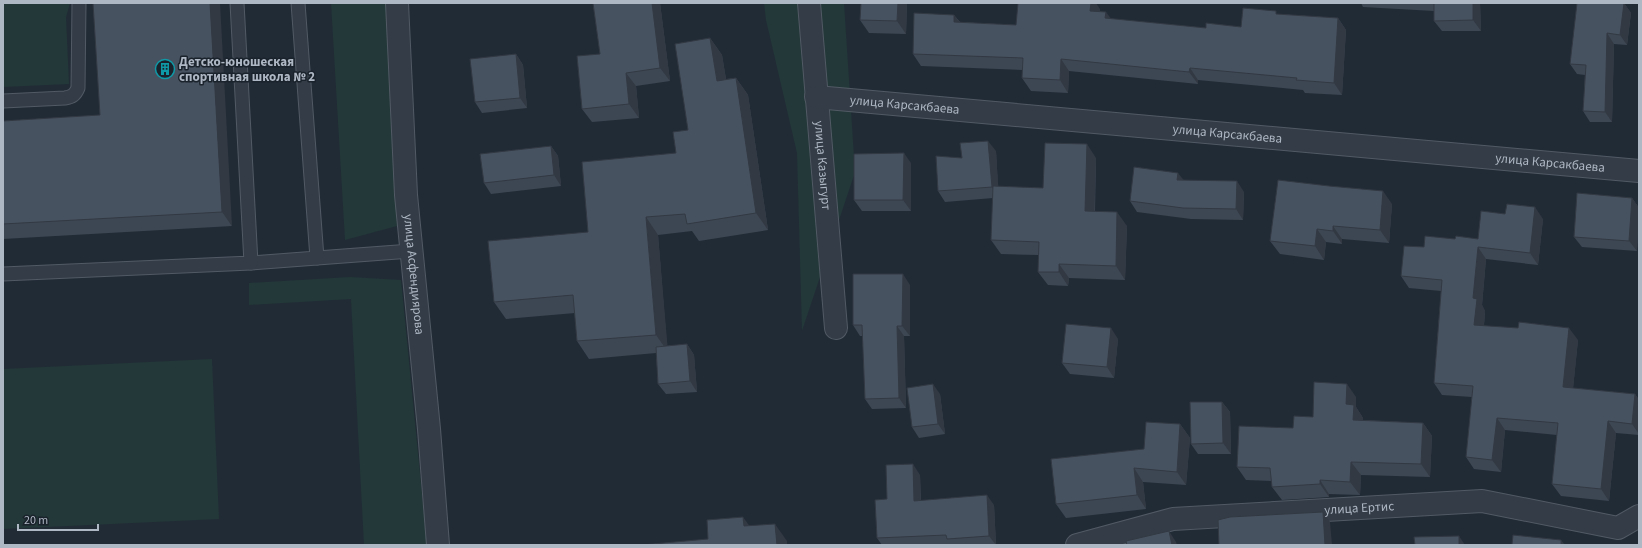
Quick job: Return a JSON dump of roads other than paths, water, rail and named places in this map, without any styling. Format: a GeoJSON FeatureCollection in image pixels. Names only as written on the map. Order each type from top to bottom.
{"type":"FeatureCollection","features":[{"type":"Feature","properties":{"kind":"street","name":"улица Асфендиярова"},"geometry":{"type":"LineString","coordinates":[[397,3],[406,195],[438,545]]}},
{"type":"Feature","properties":{"kind":"street","name":"улица Казыгурт"},"geometry":{"type":"LineString","coordinates":[[809,3],[836,328]]}},
{"type":"Feature","properties":{"kind":"street","name":"улица Карсакбаева"},"geometry":{"type":"LineString","coordinates":[[816,97],[1639,171]]}},
{"type":"Feature","properties":{"kind":"street","name":"улица Ертис"},"geometry":{"type":"LineString","coordinates":[[1076,545],[1173,519],[1482,501],[1618,528],[1639,516]]}},
{"type":"Feature","properties":{"kind":"lane"},"geometry":{"type":"LineString","coordinates":[[3,101],[65,98],[76,94],[78,88],[79,3]]}},
{"type":"Feature","properties":{"kind":"lane"},"geometry":{"type":"LineString","coordinates":[[238,3],[251,263]]}},
{"type":"Feature","properties":{"kind":"lane"},"geometry":{"type":"LineString","coordinates":[[298,3],[317,258]]}},
{"type":"Feature","properties":{"kind":"lane"},"geometry":{"type":"LineString","coordinates":[[3,274],[251,263],[411,251]]}},
{"type":"Feature","properties":{"kind":"place","name":"Детско-юношеская спортивная школа № 2"},"geometry":{"type":"Point","coordinates":[165,69]}}]}
